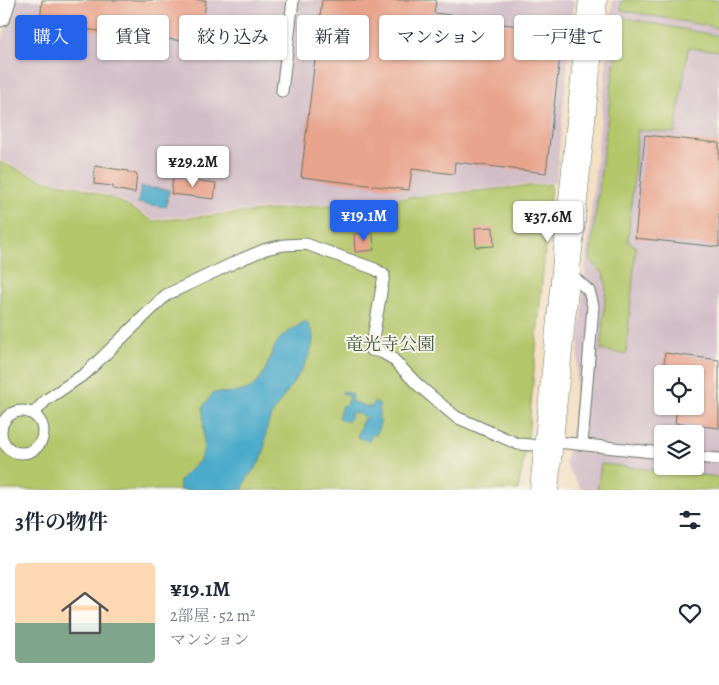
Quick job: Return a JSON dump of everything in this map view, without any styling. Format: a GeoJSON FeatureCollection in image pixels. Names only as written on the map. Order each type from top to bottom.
{"type":"FeatureCollection","features":[{"type":"Feature","properties":{"kind":"street"},"geometry":{"type":"LineString","coordinates":[[0,16],[5,0]]}},
{"type":"Feature","properties":{"kind":"street"},"geometry":{"type":"LineString","coordinates":[[544,490],[540,443],[566,270],[593,0]]}},
{"type":"Feature","properties":{"kind":"lane"},"geometry":{"type":"LineString","coordinates":[[282,91],[293,0]]}},
{"type":"Feature","properties":{"kind":"lane"},"geometry":{"type":"LineString","coordinates":[[33,414],[46,400],[86,373],[166,295],[242,258],[266,249],[284,245],[306,244],[375,269],[384,275],[371,350],[381,352],[392,358],[418,385],[456,417],[518,444],[582,444],[654,452]]}},
{"type":"Feature","properties":{"kind":"lane"},"geometry":{"type":"LineString","coordinates":[[566,270],[589,291],[593,306],[582,444]]}},
{"type":"Feature","properties":{"kind":"lane"},"geometry":{"type":"LineString","coordinates":[[23,411],[33,414],[42,426],[42,439],[33,450],[28,452],[14,451],[1,439],[2,418],[23,411]]}},
{"type":"Feature","properties":{"kind":"lane"},"geometry":{"type":"LineString","coordinates":[[704,457],[719,459]]}},
{"type":"Feature","properties":{"kind":"shaded area"},"geometry":{"type":"Polygon","coordinates":[[[14,0],[574,0],[573,15],[514,15],[514,60],[568,60],[556,182],[153,219],[121,200],[79,185],[42,178],[0,160],[0,48],[14,0]]]}},
{"type":"Feature","properties":{"kind":"shaded area"},"geometry":{"type":"Polygon","coordinates":[[[613,0],[719,0],[719,490],[582,490],[565,464],[572,430],[586,262],[607,60],[622,60],[622,15],[611,15],[613,0]]]}},
{"type":"Feature","properties":{"kind":"green space"},"geometry":{"type":"Polygon","coordinates":[[[622,0],[719,0],[719,28],[621,10],[622,0]]]}},
{"type":"Feature","properties":{"kind":"green space"},"geometry":{"type":"Polygon","coordinates":[[[622,17],[719,36],[719,51],[688,48],[675,133],[638,130],[628,241],[636,247],[626,354],[601,350],[606,285],[604,275],[590,259],[615,60],[622,60],[622,17]]]}},
{"type":"Feature","properties":{"kind":"green space","name":"竜光寺公園"},"geometry":{"type":"Polygon","coordinates":[[[0,162],[43,180],[79,187],[119,201],[153,221],[551,184],[528,436],[518,490],[0,490],[0,162]]]}},
{"type":"Feature","properties":{"kind":"green space"},"geometry":{"type":"Polygon","coordinates":[[[601,464],[654,470],[654,475],[719,477],[719,490],[597,490],[601,464]]]}},
{"type":"Feature","properties":{"kind":"water"},"geometry":{"type":"Polygon","coordinates":[[[141,187],[169,190],[166,207],[138,203],[141,187]]]}},
{"type":"Feature","properties":{"kind":"water"},"geometry":{"type":"Polygon","coordinates":[[[303,322],[307,322],[312,333],[312,347],[308,358],[270,419],[262,457],[248,477],[243,490],[180,490],[179,481],[200,460],[204,449],[203,407],[213,393],[238,392],[251,387],[262,375],[278,341],[303,322]]]}},
{"type":"Feature","properties":{"kind":"water"},"geometry":{"type":"Polygon","coordinates":[[[343,391],[353,394],[351,401],[371,408],[374,402],[380,404],[378,419],[381,420],[376,435],[372,434],[369,441],[357,437],[363,419],[366,420],[367,417],[352,412],[348,422],[338,418],[342,405],[346,406],[349,396],[342,393],[343,391]]]}},
{"type":"Feature","properties":{"kind":"building"},"geometry":{"type":"Polygon","coordinates":[[[42,0],[206,0],[204,15],[179,15],[179,40],[169,39],[169,15],[97,15],[97,31],[87,30],[87,15],[41,15],[42,0]]]}},
{"type":"Feature","properties":{"kind":"building"},"geometry":{"type":"Polygon","coordinates":[[[322,0],[436,0],[434,13],[451,15],[379,15],[379,60],[504,60],[504,24],[514,25],[514,60],[560,60],[546,173],[455,162],[454,174],[412,169],[409,190],[301,177],[315,60],[369,60],[369,15],[320,15],[322,0]]]}},
{"type":"Feature","properties":{"kind":"building"},"geometry":{"type":"Polygon","coordinates":[[[645,135],[719,143],[719,247],[635,238],[645,135]]]}},
{"type":"Feature","properties":{"kind":"building"},"geometry":{"type":"Polygon","coordinates":[[[95,166],[137,174],[135,193],[113,189],[113,186],[94,184],[95,166]]]}},
{"type":"Feature","properties":{"kind":"building"},"geometry":{"type":"Polygon","coordinates":[[[173,178],[216,183],[214,199],[171,194],[173,178]]]}},
{"type":"Feature","properties":{"kind":"building"},"geometry":{"type":"Polygon","coordinates":[[[493,227],[494,246],[476,247],[475,228],[493,227]]]}},
{"type":"Feature","properties":{"kind":"building"},"geometry":{"type":"Polygon","coordinates":[[[373,233],[374,250],[355,252],[354,234],[373,233]]]}},
{"type":"Feature","properties":{"kind":"building"},"geometry":{"type":"Polygon","coordinates":[[[665,353],[719,360],[719,428],[675,423],[676,415],[704,415],[704,365],[664,365],[665,353]]]}}]}
